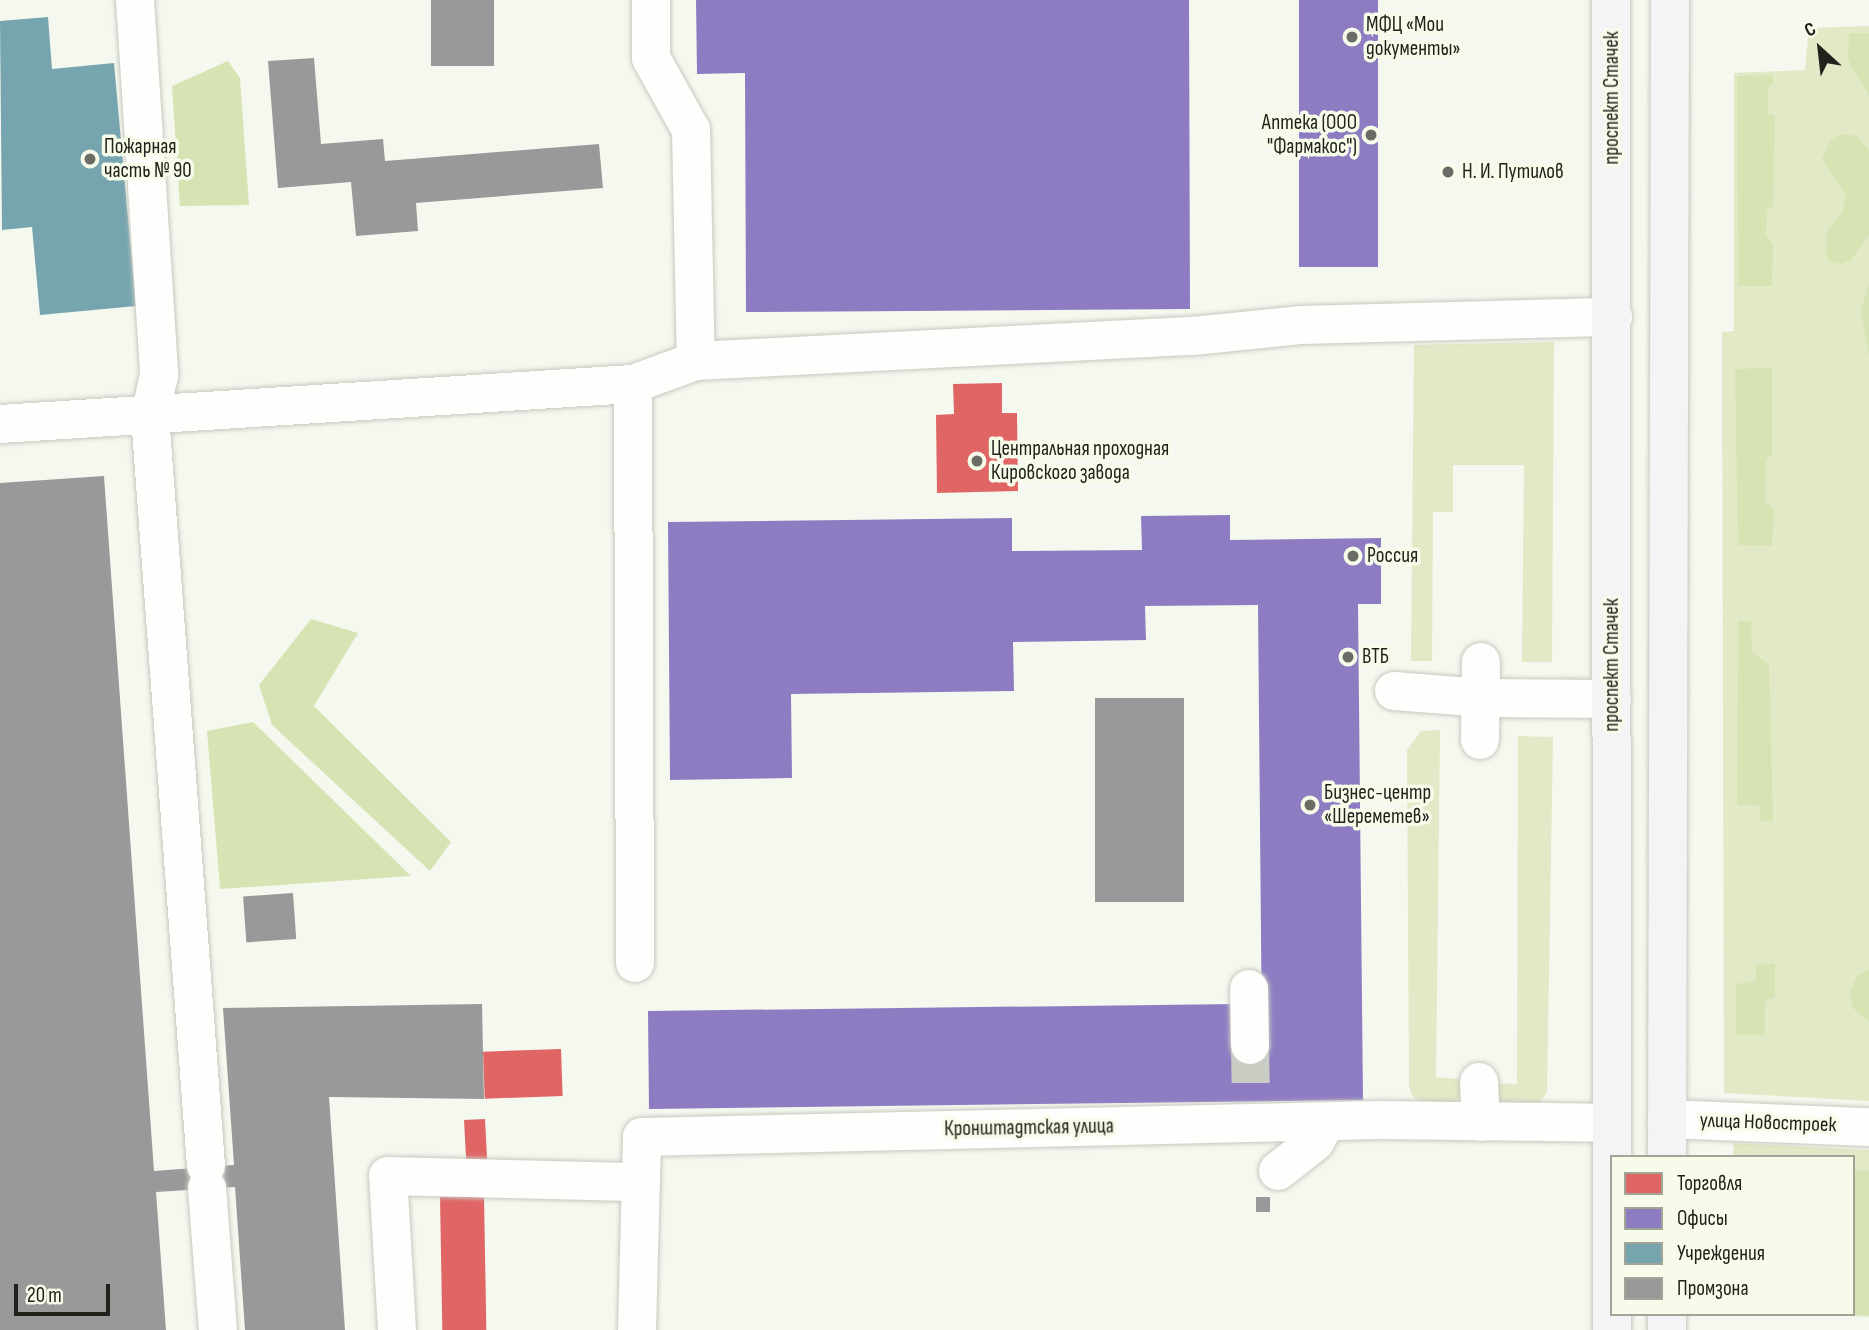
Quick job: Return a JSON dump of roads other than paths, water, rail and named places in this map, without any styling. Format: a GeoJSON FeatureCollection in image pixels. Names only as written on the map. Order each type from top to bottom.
{"type":"FeatureCollection","features":[{"type":"Feature","properties":{"kind":"main road","name":"проспект Стачек"},"geometry":{"type":"LineString","coordinates":[[1610,1155],[1613,317],[1611,0]]}},
{"type":"Feature","properties":{"kind":"main road"},"geometry":{"type":"LineString","coordinates":[[1667,1155],[1670,0]]}},
{"type":"Feature","properties":{"kind":"street"},"geometry":{"type":"LineString","coordinates":[[135,0],[159,375],[150,416],[218,1330]]}},
{"type":"Feature","properties":{"kind":"street"},"geometry":{"type":"LineString","coordinates":[[651,0],[651,58],[691,130],[696,361]]}},
{"type":"Feature","properties":{"kind":"street"},"geometry":{"type":"LineString","coordinates":[[0,424],[633,384],[696,361],[1193,336],[1302,325],[1613,317]]}},
{"type":"Feature","properties":{"kind":"street"},"geometry":{"type":"LineString","coordinates":[[633,384],[635,963]]}},
{"type":"Feature","properties":{"kind":"street"},"geometry":{"type":"LineString","coordinates":[[1394,691],[1482,680],[1612,699]]}},
{"type":"Feature","properties":{"kind":"street"},"geometry":{"type":"LineString","coordinates":[[1480,740],[1482,680]]}},
{"type":"Feature","properties":{"kind":"street"},"geometry":{"type":"LineString","coordinates":[[1249,989],[1250,1045]]}},
{"type":"Feature","properties":{"kind":"street"},"geometry":{"type":"LineString","coordinates":[[1479,1082],[1481,1122]]}},
{"type":"Feature","properties":{"kind":"street","name":"Кронштадтская улица"},"geometry":{"type":"LineString","coordinates":[[637,1330],[642,1137],[1251,1112],[1404,1133],[1481,1122],[1610,1123]]}},
{"type":"Feature","properties":{"kind":"street","name":"улица Новостроек"},"geometry":{"type":"LineString","coordinates":[[1667,1119],[1869,1127]]}},
{"type":"Feature","properties":{"kind":"street"},"geometry":{"type":"LineString","coordinates":[[1278,1171],[1315,1142],[1326,1122]]}},
{"type":"Feature","properties":{"kind":"street"},"geometry":{"type":"LineString","coordinates":[[397,1330],[388,1176],[640,1182]]}},
{"type":"Feature","properties":{"kind":"tunnel"},"geometry":{"type":"LineString","coordinates":[[1250,1045],[1251,1102]]}},
{"type":"Feature","properties":{"kind":"place","name":"МФЦ «Мои документы»"},"geometry":{"type":"Point","coordinates":[1352,37]}},
{"type":"Feature","properties":{"kind":"place","name":"Аптека (ООО \"Фармакос\")"},"geometry":{"type":"Point","coordinates":[1371,135]}},
{"type":"Feature","properties":{"kind":"place","name":"Пожарная часть № 90"},"geometry":{"type":"Point","coordinates":[90,159]}},
{"type":"Feature","properties":{"kind":"place","name":"Н. И. Путилов"},"geometry":{"type":"Point","coordinates":[1448,172]}},
{"type":"Feature","properties":{"kind":"place","name":"Центральная проходная Кировского завода"},"geometry":{"type":"Point","coordinates":[977,461]}},
{"type":"Feature","properties":{"kind":"place","name":"Россия"},"geometry":{"type":"Point","coordinates":[1353,556]}},
{"type":"Feature","properties":{"kind":"place","name":"ВТБ"},"geometry":{"type":"Point","coordinates":[1348,657]}},
{"type":"Feature","properties":{"kind":"place","name":"Бизнес-центр «Шереметев»"},"geometry":{"type":"Point","coordinates":[1310,805]}}]}
